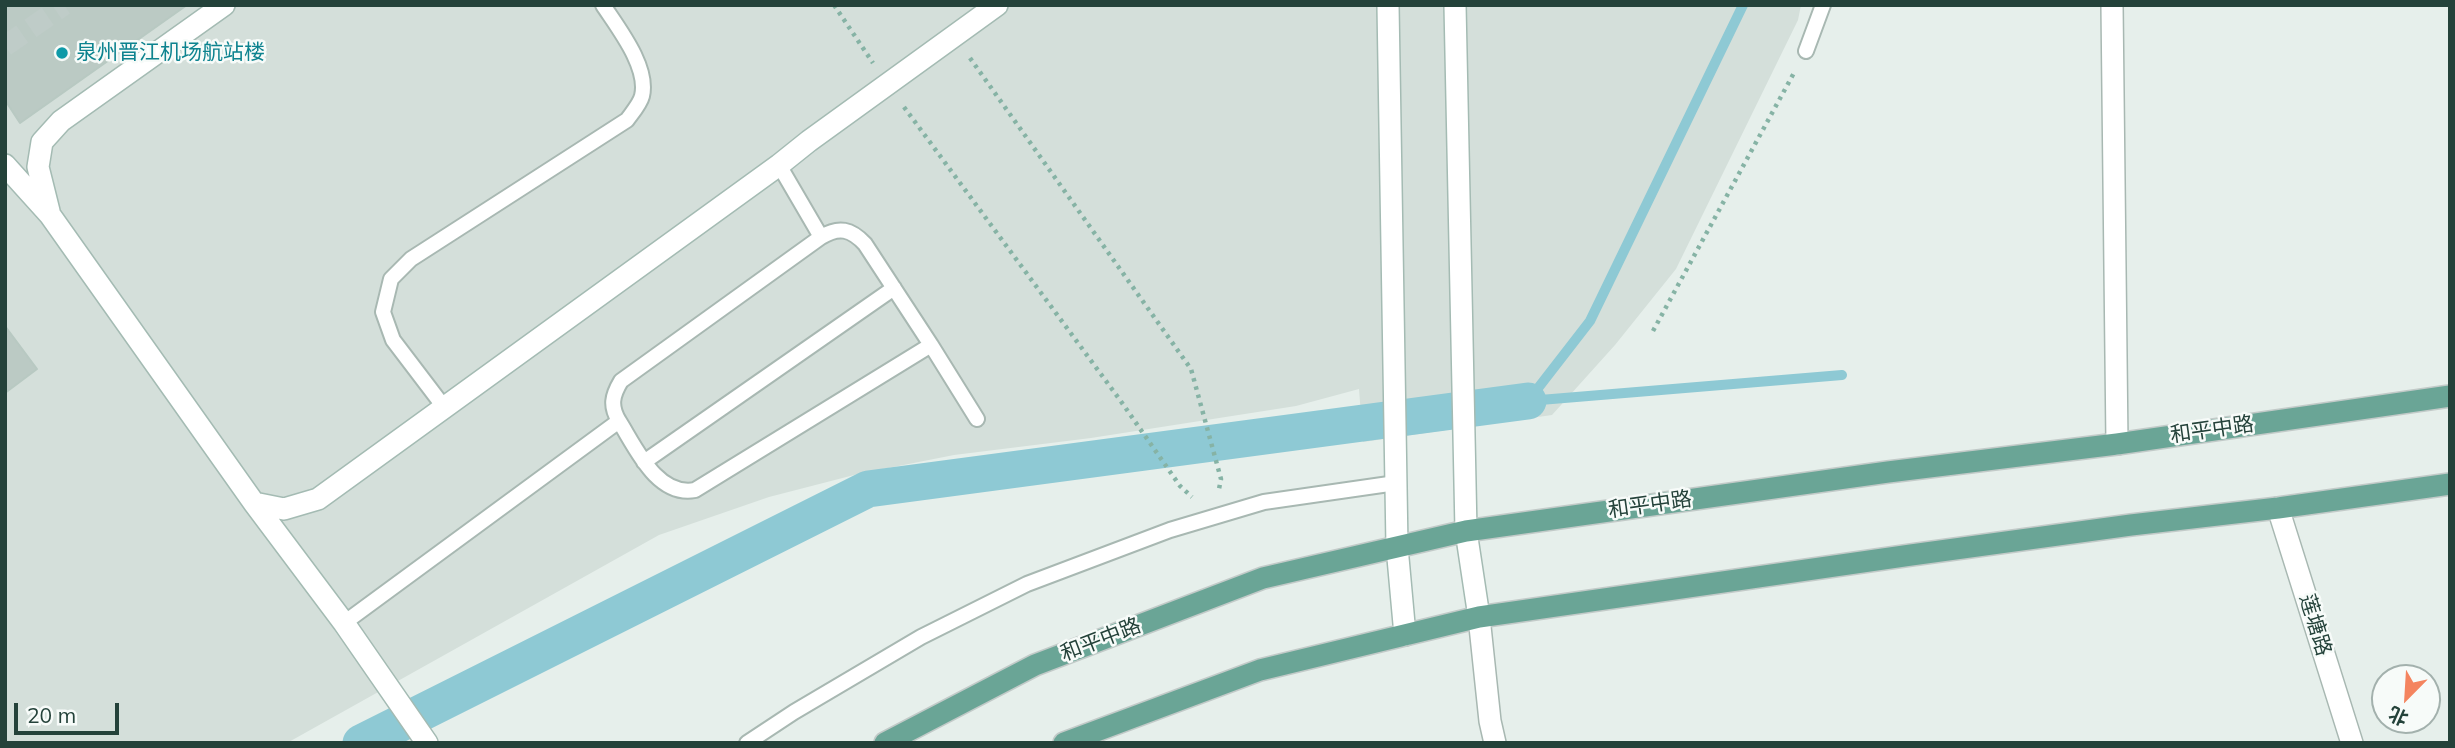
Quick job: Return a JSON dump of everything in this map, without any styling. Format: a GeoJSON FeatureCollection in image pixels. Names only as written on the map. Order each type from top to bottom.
{"type":"FeatureCollection","features":[{"type":"Feature","properties":{"kind":"main road"},"geometry":{"type":"LineString","coordinates":[[50,215],[38,167],[42,142],[61,121],[224,5]]}},
{"type":"Feature","properties":{"kind":"main road"},"geometry":{"type":"LineString","coordinates":[[254,503],[284,509],[318,499],[997,5]]}},
{"type":"Feature","properties":{"kind":"main road"},"geometry":{"type":"LineString","coordinates":[[1388,5],[1397,547],[1405,635]]}},
{"type":"Feature","properties":{"kind":"main road"},"geometry":{"type":"LineString","coordinates":[[1455,5],[1466,531],[1495,743]]}},
{"type":"Feature","properties":{"kind":"main road"},"geometry":{"type":"LineString","coordinates":[[2112,5],[2118,444]]}},
{"type":"Feature","properties":{"kind":"main road"},"geometry":{"type":"LineString","coordinates":[[5,165],[50,215],[254,503],[344,622],[427,743]]}},
{"type":"Feature","properties":{"kind":"main road","name":"和平中路"},"geometry":{"type":"LineString","coordinates":[[885,743],[1048,660],[1263,578],[1466,531],[1874,474],[2118,444],[2450,396]]}},
{"type":"Feature","properties":{"kind":"main road"},"geometry":{"type":"LineString","coordinates":[[1064,743],[1260,670],[1479,617],[2131,525],[2450,484]]}},
{"type":"Feature","properties":{"kind":"main road","name":"莲塘路"},"geometry":{"type":"LineString","coordinates":[[2278,508],[2352,743]]}},
{"type":"Feature","properties":{"kind":"lane"},"geometry":{"type":"LineString","coordinates":[[444,407],[393,340],[383,312],[391,279],[411,259],[627,120],[642,96],[640,69],[627,41],[603,5]]}},
{"type":"Feature","properties":{"kind":"lane"},"geometry":{"type":"LineString","coordinates":[[1806,51],[1823,5]]}},
{"type":"Feature","properties":{"kind":"lane"},"geometry":{"type":"LineString","coordinates":[[779,165],[821,237]]}},
{"type":"Feature","properties":{"kind":"lane"},"geometry":{"type":"LineString","coordinates":[[931,345],[695,490],[684,492],[661,481],[644,462],[613,411],[612,401],[621,381],[832,230],[846,231],[857,236],[894,288],[931,345],[977,419]]}},
{"type":"Feature","properties":{"kind":"lane"},"geometry":{"type":"LineString","coordinates":[[644,462],[894,288]]}},
{"type":"Feature","properties":{"kind":"lane"},"geometry":{"type":"LineString","coordinates":[[344,622],[619,421]]}},
{"type":"Feature","properties":{"kind":"lane"},"geometry":{"type":"LineString","coordinates":[[747,743],[921,637],[1027,584],[1170,530],[1264,502],[1396,483]]}},
{"type":"Feature","properties":{"kind":"path"},"geometry":{"type":"LineString","coordinates":[[834,5],[887,85],[1120,400],[1180,486]]}},
{"type":"Feature","properties":{"kind":"path"},"geometry":{"type":"LineString","coordinates":[[955,36],[1191,369],[1221,479]]}},
{"type":"Feature","properties":{"kind":"path"},"geometry":{"type":"LineString","coordinates":[[1653,331],[1806,51]]}},
{"type":"Feature","properties":{"kind":"shaded area"},"geometry":{"type":"Polygon","coordinates":[[[5,5],[1801,5],[1798,20],[1676,269],[1615,345],[1552,415],[1363,442],[1359,389],[1296,406],[1091,438],[954,455],[858,474],[769,497],[659,535],[287,743],[5,743],[5,5]]]}},
{"type":"Feature","properties":{"kind":"building","name":"泉州晋江机场航站楼"},"geometry":{"type":"Polygon","coordinates":[[[5,5],[187,5],[20,123],[5,100],[5,5]]]}},
{"type":"Feature","properties":{"kind":"building"},"geometry":{"type":"Polygon","coordinates":[[[5,326],[37,369],[5,393],[5,326]]]}},
{"type":"Feature","properties":{"kind":"waterway"},"geometry":{"type":"LineString","coordinates":[[1528,401],[1590,321],[1743,5]]}},
{"type":"Feature","properties":{"kind":"waterway"},"geometry":{"type":"LineString","coordinates":[[1528,401],[1842,375]]}},
{"type":"Feature","properties":{"kind":"waterway"},"geometry":{"type":"LineString","coordinates":[[361,743],[868,489],[1528,401]]}},
{"type":"Feature","properties":{"kind":"tunnel"},"geometry":{"type":"LineString","coordinates":[[5,46],[64,5]]}},
{"type":"Feature","properties":{"kind":"place","name":"泉州晋江机场航站楼"},"geometry":{"type":"Point","coordinates":[62,53]}}]}
